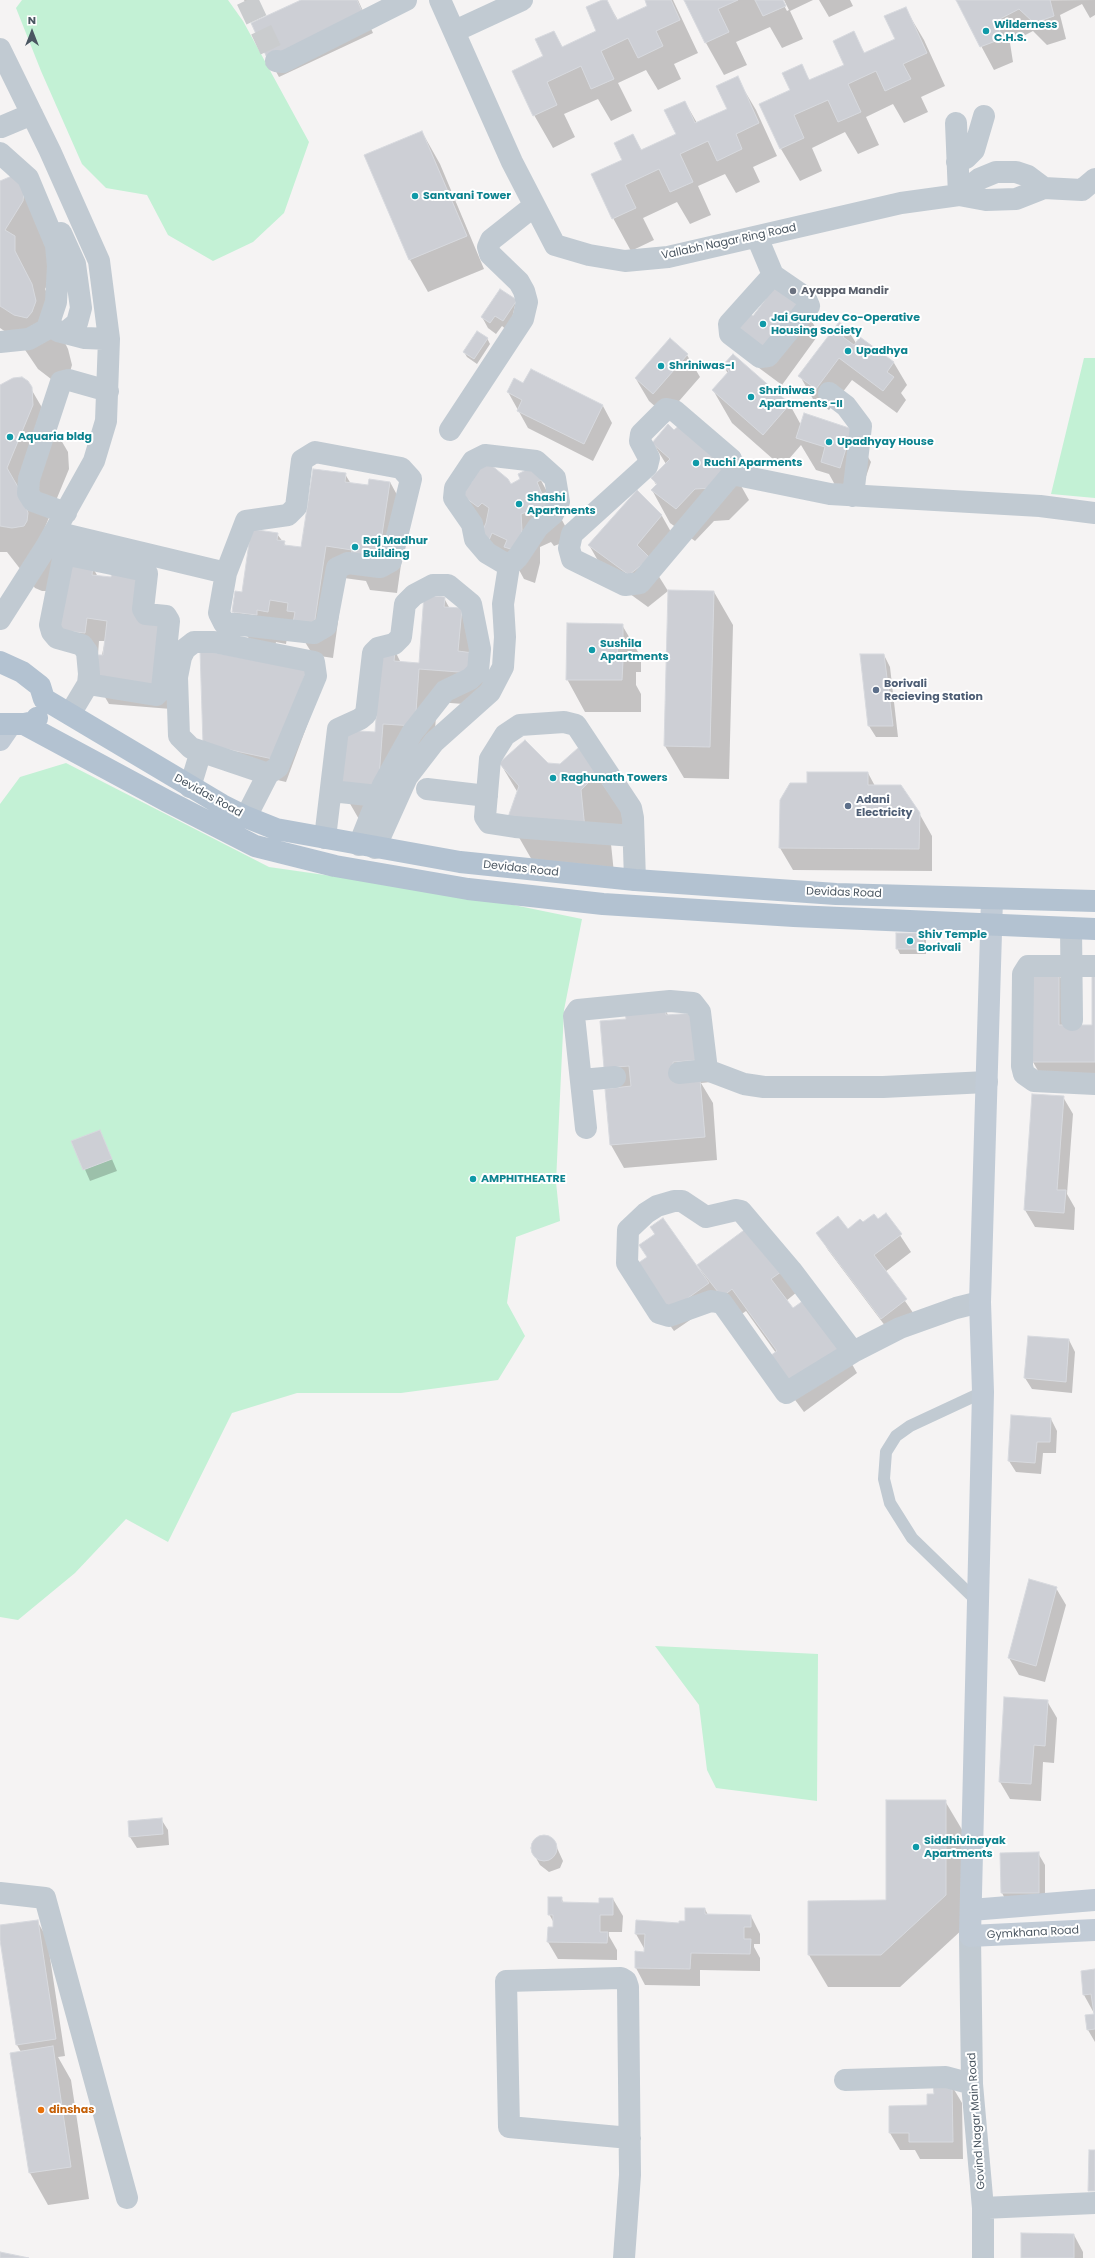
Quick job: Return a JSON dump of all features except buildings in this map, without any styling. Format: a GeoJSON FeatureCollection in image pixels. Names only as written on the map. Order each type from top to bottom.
{"type":"FeatureCollection","features":[{"type":"Feature","properties":{"kind":"main road"},"geometry":{"type":"LineString","coordinates":[[0,662],[22,672],[40,686],[44,699],[43,711],[34,722],[9,728]]}},
{"type":"Feature","properties":{"kind":"main road","name":"Devidas Road"},"geometry":{"type":"LineString","coordinates":[[44,699],[190,787],[246,817],[276,829],[367,846],[499,867],[635,880],[836,894],[1095,901]]}},
{"type":"Feature","properties":{"kind":"main road","name":"Devidas Road"},"geometry":{"type":"LineString","coordinates":[[9,728],[168,801],[255,846],[335,866],[468,888],[603,904],[794,916],[1095,929]]}},
{"type":"Feature","properties":{"kind":"street"},"geometry":{"type":"LineString","coordinates":[[276,61],[283,62],[379,6],[406,0]]}},
{"type":"Feature","properties":{"kind":"street","name":"Vallabh Nagar Ring Road"},"geometry":{"type":"LineString","coordinates":[[440,0],[512,162],[555,245],[589,255],[625,261],[668,257],[901,204],[959,195],[986,200],[1016,199],[1044,188],[1091,188]]}},
{"type":"Feature","properties":{"kind":"street"},"geometry":{"type":"LineString","coordinates":[[455,31],[522,0]]}},
{"type":"Feature","properties":{"kind":"street"},"geometry":{"type":"LineString","coordinates":[[0,49],[50,151],[99,262],[80,333]]}},
{"type":"Feature","properties":{"kind":"street"},"geometry":{"type":"LineString","coordinates":[[0,127],[32,114]]}},
{"type":"Feature","properties":{"kind":"street"},"geometry":{"type":"LineString","coordinates":[[956,162],[966,158],[974,150],[984,116]]}},
{"type":"Feature","properties":{"kind":"street"},"geometry":{"type":"LineString","coordinates":[[956,123],[956,162],[959,195]]}},
{"type":"Feature","properties":{"kind":"street"},"geometry":{"type":"LineString","coordinates":[[50,151],[43,170],[43,183],[50,207],[75,264],[81,308],[80,333],[108,391],[106,421],[94,461],[66,513],[55,544],[50,625],[52,632],[57,638],[82,645],[87,652],[88,684],[70,714]]}},
{"type":"Feature","properties":{"kind":"street"},"geometry":{"type":"LineString","coordinates":[[0,153],[28,178],[56,245],[58,266],[56,302],[47,329],[29,340],[0,342]]}},
{"type":"Feature","properties":{"kind":"street"},"geometry":{"type":"LineString","coordinates":[[450,430],[523,319],[527,302],[524,291],[519,282],[490,254],[488,247],[491,240],[534,206]]}},
{"type":"Feature","properties":{"kind":"street"},"geometry":{"type":"LineString","coordinates":[[757,237],[773,275]]}},
{"type":"Feature","properties":{"kind":"street"},"geometry":{"type":"LineString","coordinates":[[66,513],[33,501],[28,493],[29,479],[61,382],[69,380],[108,391]]}},
{"type":"Feature","properties":{"kind":"street"},"geometry":{"type":"LineString","coordinates":[[829,393],[846,406],[861,426],[853,496]]}},
{"type":"Feature","properties":{"kind":"street"},"geometry":{"type":"LineString","coordinates":[[666,409],[675,411],[732,459],[732,474],[640,583],[625,585],[572,559],[569,548],[572,534],[648,466],[649,458],[640,442],[641,434],[666,409]]}},
{"type":"Feature","properties":{"kind":"street"},"geometry":{"type":"LineString","coordinates":[[315,452],[401,468],[411,479],[391,561],[380,567],[348,563],[337,568],[326,626],[314,633],[224,623],[220,613],[226,573],[246,521],[288,515],[296,507],[302,460],[315,452]]}},
{"type":"Feature","properties":{"kind":"street"},"geometry":{"type":"LineString","coordinates":[[367,846],[407,776],[434,742],[490,692],[503,667],[505,637],[503,604],[509,566],[518,558],[538,527],[553,514],[559,502],[555,478],[536,461],[485,456],[473,461],[455,488],[454,498],[472,524],[475,539],[487,553],[509,566]]}},
{"type":"Feature","properties":{"kind":"street"},"geometry":{"type":"LineString","coordinates":[[732,474],[830,494],[1040,506],[1095,513]]}},
{"type":"Feature","properties":{"kind":"street"},"geometry":{"type":"LineString","coordinates":[[55,544],[226,573]]}},
{"type":"Feature","properties":{"kind":"street"},"geometry":{"type":"LineString","coordinates":[[0,619],[55,544]]}},
{"type":"Feature","properties":{"kind":"street"},"geometry":{"type":"LineString","coordinates":[[55,544],[141,570],[147,574],[143,609],[146,614],[166,616],[169,621],[162,689],[156,695],[88,684]]}},
{"type":"Feature","properties":{"kind":"street"},"geometry":{"type":"LineString","coordinates":[[325,838],[338,729],[360,719],[366,714],[374,653],[378,648],[394,644],[401,637],[405,604],[414,595],[433,585],[448,585],[471,604],[480,650],[478,671],[470,679],[445,691],[434,702],[412,733],[378,796],[367,846]]}},
{"type":"Feature","properties":{"kind":"street"},"geometry":{"type":"LineString","coordinates":[[246,817],[268,774],[278,767],[316,676],[314,662],[214,642],[194,642],[185,649],[181,657],[177,677],[179,736],[191,748],[268,774]]}},
{"type":"Feature","properties":{"kind":"street"},"geometry":{"type":"LineString","coordinates":[[633,836],[515,827],[489,823],[485,817],[490,759],[505,735],[520,725],[564,722],[576,725],[631,808],[633,836],[635,880]]}},
{"type":"Feature","properties":{"kind":"street"},"geometry":{"type":"LineString","coordinates":[[190,787],[201,752]]}},
{"type":"Feature","properties":{"kind":"street"},"geometry":{"type":"LineString","coordinates":[[427,789],[487,796]]}},
{"type":"Feature","properties":{"kind":"street"},"geometry":{"type":"LineString","coordinates":[[331,791],[378,796]]}},
{"type":"Feature","properties":{"kind":"street"},"geometry":{"type":"LineString","coordinates":[[970,1936],[983,1392],[980,1302],[993,925],[992,899]]}},
{"type":"Feature","properties":{"kind":"street"},"geometry":{"type":"LineString","coordinates":[[1071,928],[1072,1020]]}},
{"type":"Feature","properties":{"kind":"street"},"geometry":{"type":"LineString","coordinates":[[1095,966],[1028,966],[1023,974],[1022,1066],[1024,1074],[1034,1081],[1095,1084]]}},
{"type":"Feature","properties":{"kind":"street"},"geometry":{"type":"LineString","coordinates":[[586,1128],[574,1016],[578,1010],[670,1001],[693,1003],[700,1012],[707,1070]]}},
{"type":"Feature","properties":{"kind":"street"},"geometry":{"type":"LineString","coordinates":[[680,1072],[707,1070],[744,1084],[764,1087],[883,1087],[988,1082]]}},
{"type":"Feature","properties":{"kind":"street"},"geometry":{"type":"LineString","coordinates":[[581,1080],[614,1077]]}},
{"type":"Feature","properties":{"kind":"street"},"geometry":{"type":"LineString","coordinates":[[853,1352],[791,1270],[741,1211],[736,1210],[706,1217],[682,1201],[674,1201],[657,1206],[646,1213],[628,1230],[627,1263],[659,1313],[669,1316],[711,1301],[722,1303],[786,1392],[853,1352],[900,1328],[956,1308],[980,1302]]}},
{"type":"Feature","properties":{"kind":"street"},"geometry":{"type":"LineString","coordinates":[[0,1893],[45,1898],[127,2198]]}},
{"type":"Feature","properties":{"kind":"street"},"geometry":{"type":"LineString","coordinates":[[971,1910],[1095,1900]]}},
{"type":"Feature","properties":{"kind":"street","name":"Gymkhana Road"},"geometry":{"type":"LineString","coordinates":[[970,1936],[1095,1930]]}},
{"type":"Feature","properties":{"kind":"street","name":"Govind Nagar Main Road"},"geometry":{"type":"LineString","coordinates":[[970,1936],[972,2084],[983,2208],[983,2258]]}},
{"type":"Feature","properties":{"kind":"street"},"geometry":{"type":"LineString","coordinates":[[624,2258],[630,2175],[630,2138],[628,1987],[626,1981],[621,1978],[506,1981],[509,2127],[630,2138]]}},
{"type":"Feature","properties":{"kind":"street"},"geometry":{"type":"LineString","coordinates":[[845,2080],[946,2077],[972,2084]]}},
{"type":"Feature","properties":{"kind":"street"},"geometry":{"type":"LineString","coordinates":[[983,2208],[1095,2203]]}},
{"type":"Feature","properties":{"kind":"lane"},"geometry":{"type":"LineString","coordinates":[[978,1602],[912,1538],[890,1504],[884,1479],[886,1452],[896,1436],[910,1426],[983,1392]]}},
{"type":"Feature","properties":{"kind":"green space"},"geometry":{"type":"Polygon","coordinates":[[[22,0],[228,0],[243,21],[309,142],[284,213],[253,242],[213,261],[168,235],[147,195],[106,188],[82,164],[41,71],[16,8],[22,0]]]}},
{"type":"Feature","properties":{"kind":"green space"},"geometry":{"type":"Polygon","coordinates":[[[1084,358],[1095,358],[1095,498],[1051,494],[1084,358]]]}},
{"type":"Feature","properties":{"kind":"green space"},"geometry":{"type":"Polygon","coordinates":[[[66,763],[269,867],[465,895],[582,919],[564,1010],[556,1182],[560,1221],[516,1237],[507,1303],[525,1336],[498,1380],[401,1393],[297,1393],[232,1413],[168,1542],[126,1519],[75,1573],[18,1620],[0,1617],[0,804],[20,777],[66,763]]]}},
{"type":"Feature","properties":{"kind":"green space"},"geometry":{"type":"Polygon","coordinates":[[[655,1646],[818,1654],[817,1801],[716,1788],[707,1770],[699,1705],[655,1646]]]}},
{"type":"Feature","properties":{"kind":"tunnel"},"geometry":{"type":"LineString","coordinates":[[247,0],[276,61]]}},
{"type":"Feature","properties":{"kind":"place","name":"Wilderness C.H.S."},"geometry":{"type":"Point","coordinates":[986,31]}},
{"type":"Feature","properties":{"kind":"place","name":"Santvani Tower"},"geometry":{"type":"Point","coordinates":[415,196]}},
{"type":"Feature","properties":{"kind":"place","name":"Ayappa Mandir"},"geometry":{"type":"Point","coordinates":[793,291]}},
{"type":"Feature","properties":{"kind":"place","name":"Jai Gurudev Co-Operative Housing Society"},"geometry":{"type":"Point","coordinates":[763,324]}},
{"type":"Feature","properties":{"kind":"place","name":"Upadhya"},"geometry":{"type":"Point","coordinates":[848,351]}},
{"type":"Feature","properties":{"kind":"place","name":"Shriniwas-I"},"geometry":{"type":"Point","coordinates":[661,366]}},
{"type":"Feature","properties":{"kind":"place","name":"Shriniwas Apartments -II"},"geometry":{"type":"Point","coordinates":[751,397]}},
{"type":"Feature","properties":{"kind":"place","name":"Aquaria bldg"},"geometry":{"type":"Point","coordinates":[10,437]}},
{"type":"Feature","properties":{"kind":"place","name":"Upadhyay House"},"geometry":{"type":"Point","coordinates":[829,442]}},
{"type":"Feature","properties":{"kind":"place","name":"Ruchi Aparments"},"geometry":{"type":"Point","coordinates":[696,463]}},
{"type":"Feature","properties":{"kind":"place","name":"Shashi Apartments"},"geometry":{"type":"Point","coordinates":[519,504]}},
{"type":"Feature","properties":{"kind":"place","name":"Raj Madhur Building"},"geometry":{"type":"Point","coordinates":[355,547]}},
{"type":"Feature","properties":{"kind":"place","name":"Sushila Apartments"},"geometry":{"type":"Point","coordinates":[592,650]}},
{"type":"Feature","properties":{"kind":"place","name":"Borivali Recieving Station"},"geometry":{"type":"Point","coordinates":[876,690]}},
{"type":"Feature","properties":{"kind":"place","name":"Raghunath Towers"},"geometry":{"type":"Point","coordinates":[553,778]}},
{"type":"Feature","properties":{"kind":"place","name":"Adani Electricity"},"geometry":{"type":"Point","coordinates":[848,806]}},
{"type":"Feature","properties":{"kind":"place","name":"Shiv Temple Borivali"},"geometry":{"type":"Point","coordinates":[910,941]}},
{"type":"Feature","properties":{"kind":"place","name":"AMPHITHEATRE"},"geometry":{"type":"Point","coordinates":[473,1179]}},
{"type":"Feature","properties":{"kind":"place","name":"Siddhivinayak Apartments"},"geometry":{"type":"Point","coordinates":[916,1847]}},
{"type":"Feature","properties":{"kind":"place","name":"dinshas"},"geometry":{"type":"Point","coordinates":[41,2110]}}]}
